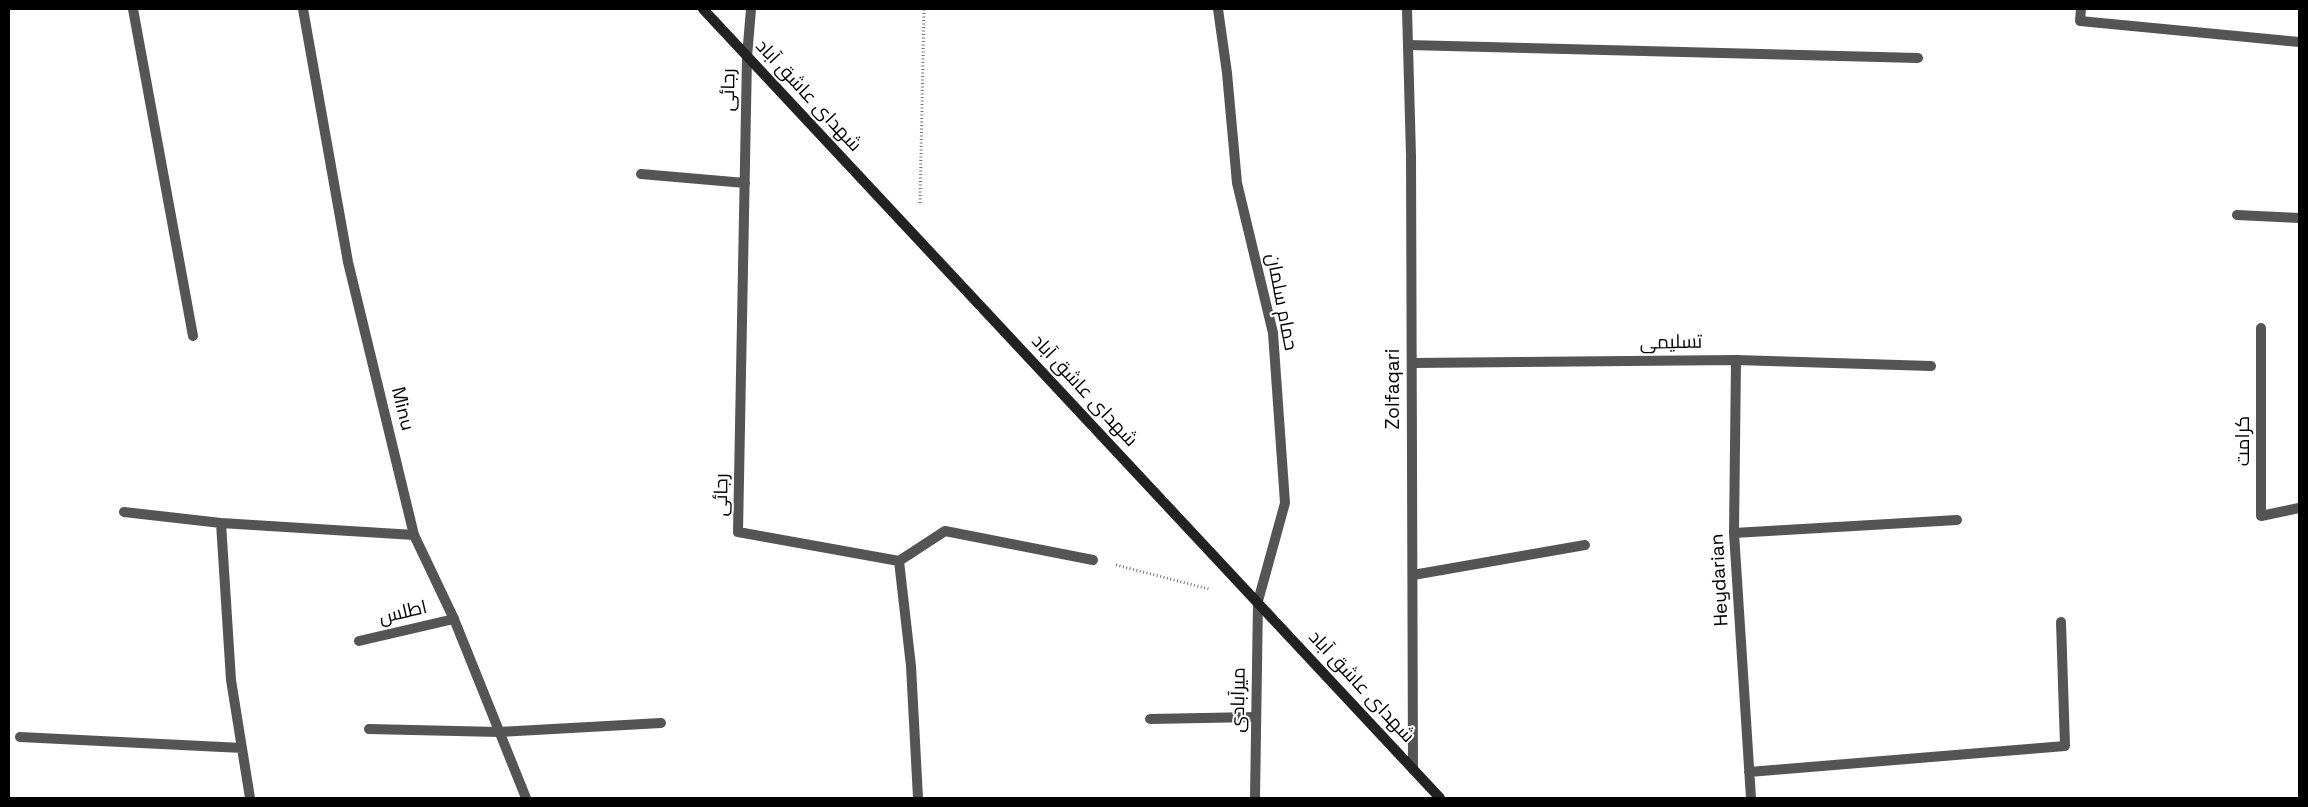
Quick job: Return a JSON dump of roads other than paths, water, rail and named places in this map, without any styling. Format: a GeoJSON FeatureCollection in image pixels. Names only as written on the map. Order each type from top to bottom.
{"type":"FeatureCollection","features":[{"type":"Feature","properties":{"kind":"main road","name":"شهدای عاشق آباد"},"geometry":{"type":"LineString","coordinates":[[702,9],[1258,601],[1440,798]]}},
{"type":"Feature","properties":{"kind":"street"},"geometry":{"type":"LineString","coordinates":[[133,9],[193,336]]}},
{"type":"Feature","properties":{"kind":"street","name":"Minu"},"geometry":{"type":"LineString","coordinates":[[303,9],[348,262],[414,535],[454,619],[526,798]]}},
{"type":"Feature","properties":{"kind":"street","name":"رجائی"},"geometry":{"type":"LineString","coordinates":[[751,9],[747,57],[738,532],[899,561]]}},
{"type":"Feature","properties":{"kind":"street","name":"حمام سلمان"},"geometry":{"type":"LineString","coordinates":[[1218,9],[1237,183],[1274,333],[1285,504],[1258,601]]}},
{"type":"Feature","properties":{"kind":"street","name":"Zolfaqari"},"geometry":{"type":"LineString","coordinates":[[1407,9],[1412,363],[1413,770]]}},
{"type":"Feature","properties":{"kind":"street"},"geometry":{"type":"LineString","coordinates":[[2081,9],[2080,21],[2299,42]]}},
{"type":"Feature","properties":{"kind":"street"},"geometry":{"type":"LineString","coordinates":[[1408,45],[1918,58]]}},
{"type":"Feature","properties":{"kind":"street"},"geometry":{"type":"LineString","coordinates":[[641,174],[745,183]]}},
{"type":"Feature","properties":{"kind":"street"},"geometry":{"type":"LineString","coordinates":[[2237,215],[2299,218]]}},
{"type":"Feature","properties":{"kind":"street","name":"کرامت"},"geometry":{"type":"LineString","coordinates":[[2261,328],[2261,516],[2299,508]]}},
{"type":"Feature","properties":{"kind":"street","name":"تسلیمی"},"geometry":{"type":"LineString","coordinates":[[1412,363],[1736,360],[1931,366]]}},
{"type":"Feature","properties":{"kind":"street","name":"Heydarian"},"geometry":{"type":"LineString","coordinates":[[1736,360],[1734,533],[1751,798]]}},
{"type":"Feature","properties":{"kind":"street"},"geometry":{"type":"LineString","coordinates":[[124,512],[220,523],[414,535]]}},
{"type":"Feature","properties":{"kind":"street"},"geometry":{"type":"LineString","coordinates":[[1734,533],[1957,520]]}},
{"type":"Feature","properties":{"kind":"street"},"geometry":{"type":"LineString","coordinates":[[220,523],[231,680],[250,798]]}},
{"type":"Feature","properties":{"kind":"street"},"geometry":{"type":"LineString","coordinates":[[918,798],[911,666],[899,561],[945,531],[1093,560]]}},
{"type":"Feature","properties":{"kind":"street"},"geometry":{"type":"LineString","coordinates":[[1413,575],[1585,545]]}},
{"type":"Feature","properties":{"kind":"street","name":"میرآبادی"},"geometry":{"type":"LineString","coordinates":[[1255,798],[1258,601]]}},
{"type":"Feature","properties":{"kind":"street","name":"اطلس"},"geometry":{"type":"LineString","coordinates":[[359,640],[454,619]]}},
{"type":"Feature","properties":{"kind":"street"},"geometry":{"type":"LineString","coordinates":[[1749,772],[2066,746],[2061,622]]}},
{"type":"Feature","properties":{"kind":"street"},"geometry":{"type":"LineString","coordinates":[[1150,720],[1256,716]]}},
{"type":"Feature","properties":{"kind":"street"},"geometry":{"type":"LineString","coordinates":[[369,729],[499,732],[661,723]]}},
{"type":"Feature","properties":{"kind":"street"},"geometry":{"type":"LineString","coordinates":[[20,737],[242,748]]}}]}
